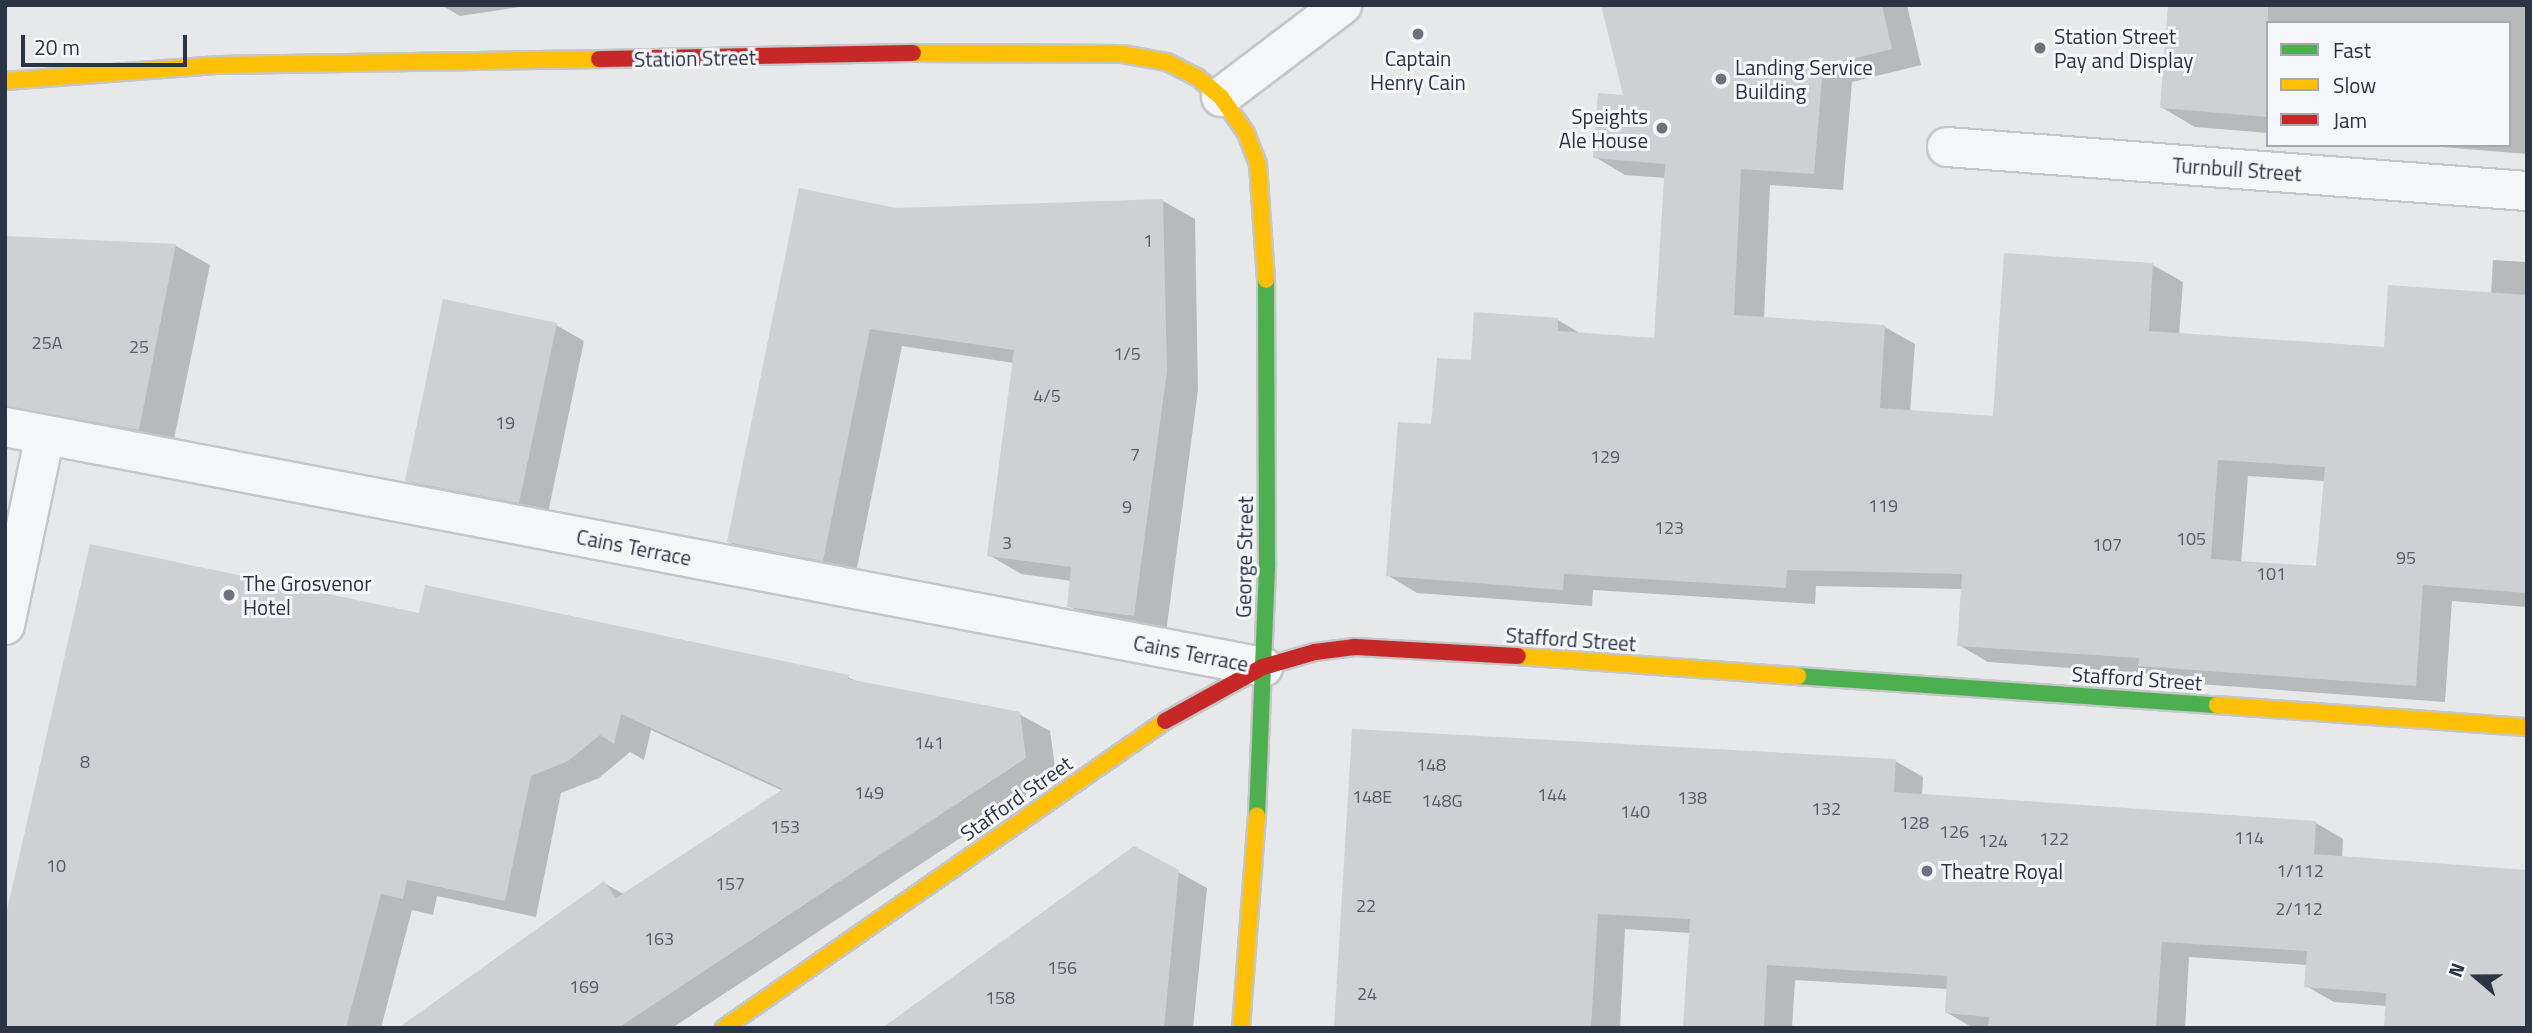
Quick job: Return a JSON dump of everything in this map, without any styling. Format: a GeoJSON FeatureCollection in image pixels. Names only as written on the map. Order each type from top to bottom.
{"type":"FeatureCollection","features":[{"type":"Feature","properties":{"kind":"street"},"geometry":{"type":"LineString","coordinates":[[1221,97],[1342,5]]}},
{"type":"Feature","properties":{"kind":"street","name":"Station Street"},"geometry":{"type":"LineString","coordinates":[[5,81],[219,65],[1085,52],[1167,62],[1198,77],[1221,97]]}},
{"type":"Feature","properties":{"kind":"street","name":"George Street"},"geometry":{"type":"LineString","coordinates":[[1221,97],[1246,133],[1264,195],[1267,564],[1256,834],[1241,1028]]}},
{"type":"Feature","properties":{"kind":"street","name":"Turnbull Street"},"geometry":{"type":"LineString","coordinates":[[1947,147],[2527,191]]}},
{"type":"Feature","properties":{"kind":"street","name":"Cains Terrace"},"geometry":{"type":"LineString","coordinates":[[5,427],[1263,667]]}},
{"type":"Feature","properties":{"kind":"street"},"geometry":{"type":"LineString","coordinates":[[5,625],[45,435]]}},
{"type":"Feature","properties":{"kind":"street","name":"Stafford Street"},"geometry":{"type":"LineString","coordinates":[[723,1028],[1153,728],[1263,667],[1355,647],[1403,648],[2527,727]]}},
{"type":"Feature","properties":{"kind":"building"},"geometry":{"type":"Polygon","coordinates":[[[1601,5],[1882,5],[1892,49],[1823,66],[1814,174],[1741,169],[1734,315],[1885,325],[1880,408],[1993,416],[2004,253],[2153,263],[2149,331],[2384,347],[2388,285],[2527,295],[2527,593],[2423,585],[2416,686],[2138,666],[2139,658],[1957,646],[1962,574],[1787,570],[1786,588],[1564,574],[1563,590],[1386,576],[1398,422],[1431,424],[1437,358],[1471,360],[1474,312],[1558,318],[1558,331],[1654,338],[1665,164],[1593,158],[1598,93],[1623,95],[1601,5]],[[2218,460],[2211,559],[2316,566],[2325,467],[2218,460]]]}},
{"type":"Feature","properties":{"kind":"building"},"geometry":{"type":"Polygon","coordinates":[[[2168,5],[2268,5],[2266,117],[2160,108],[2168,5]]]}},
{"type":"Feature","properties":{"kind":"building"},"geometry":{"type":"Polygon","coordinates":[[[799,188],[896,208],[1163,199],[1167,371],[1134,616],[1067,607],[1071,567],[987,556],[1014,350],[870,329],[823,561],[727,542],[799,188]]]}},
{"type":"Feature","properties":{"kind":"building"},"geometry":{"type":"Polygon","coordinates":[[[5,236],[176,244],[139,430],[5,406],[5,236]]]}},
{"type":"Feature","properties":{"kind":"building"},"geometry":{"type":"Polygon","coordinates":[[[443,299],[557,323],[519,503],[405,481],[443,299]]]}},
{"type":"Feature","properties":{"kind":"building"},"geometry":{"type":"Polygon","coordinates":[[[90,544],[419,613],[425,585],[849,675],[848,679],[1020,712],[1026,758],[618,1028],[398,1028],[604,881],[616,898],[783,789],[621,714],[614,744],[600,735],[568,761],[531,776],[505,901],[407,880],[403,899],[381,894],[346,1028],[5,1028],[5,919],[90,544]]]}},
{"type":"Feature","properties":{"kind":"building"},"geometry":{"type":"Polygon","coordinates":[[[1352,729],[1896,759],[1894,792],[2316,821],[2314,854],[2527,870],[2527,1028],[2384,1028],[2386,993],[2304,987],[2307,951],[2162,942],[2156,1028],[1988,1028],[1989,1017],[1945,1013],[1947,976],[1767,965],[1764,1028],[1683,1028],[1690,919],[1598,914],[1591,1028],[1334,1028],[1352,729]]]}},
{"type":"Feature","properties":{"kind":"building"},"geometry":{"type":"Polygon","coordinates":[[[1134,846],[1179,870],[1164,1028],[882,1028],[1134,846]]]}},
{"type":"Feature","properties":{"kind":"traffic: fast"},"geometry":{"type":"LineString","coordinates":[[1257,816],[1267,564],[1266,280]]}},
{"type":"Feature","properties":{"kind":"traffic: fast"},"geometry":{"type":"LineString","coordinates":[[1798,676],[2217,705]]}},
{"type":"Feature","properties":{"kind":"traffic: slow"},"geometry":{"type":"LineString","coordinates":[[913,53],[1122,54],[1167,62],[1197,77],[1221,97],[1246,133],[1258,165],[1266,280]]}},
{"type":"Feature","properties":{"kind":"traffic: slow"},"geometry":{"type":"LineString","coordinates":[[5,81],[219,65],[599,59]]}},
{"type":"Feature","properties":{"kind":"traffic: slow"},"geometry":{"type":"LineString","coordinates":[[1518,656],[1798,676]]}},
{"type":"Feature","properties":{"kind":"traffic: slow"},"geometry":{"type":"LineString","coordinates":[[2217,705],[2527,727]]}},
{"type":"Feature","properties":{"kind":"traffic: slow"},"geometry":{"type":"LineString","coordinates":[[724,1028],[1165,721]]}},
{"type":"Feature","properties":{"kind":"traffic: slow"},"geometry":{"type":"LineString","coordinates":[[1241,1028],[1257,816]]}},
{"type":"Feature","properties":{"kind":"traffic: jam"},"geometry":{"type":"LineString","coordinates":[[599,59],[913,53]]}},
{"type":"Feature","properties":{"kind":"traffic: jam"},"geometry":{"type":"LineString","coordinates":[[1165,721],[1263,667],[1315,652],[1355,647],[1518,656]]}},
{"type":"Feature","properties":{"kind":"place","name":"Captain Henry Cain"},"geometry":{"type":"Point","coordinates":[1418,34]}},
{"type":"Feature","properties":{"kind":"place","name":"Station Street Pay and Display"},"geometry":{"type":"Point","coordinates":[2040,48]}},
{"type":"Feature","properties":{"kind":"place","name":"Landing Service Building"},"geometry":{"type":"Point","coordinates":[1721,79]}},
{"type":"Feature","properties":{"kind":"place","name":"Speights Ale House"},"geometry":{"type":"Point","coordinates":[1662,128]}},
{"type":"Feature","properties":{"kind":"place","name":"The Grosvenor Hotel"},"geometry":{"type":"Point","coordinates":[229,595]}},
{"type":"Feature","properties":{"kind":"place","name":"Theatre Royal"},"geometry":{"type":"Point","coordinates":[1927,871]}}]}
